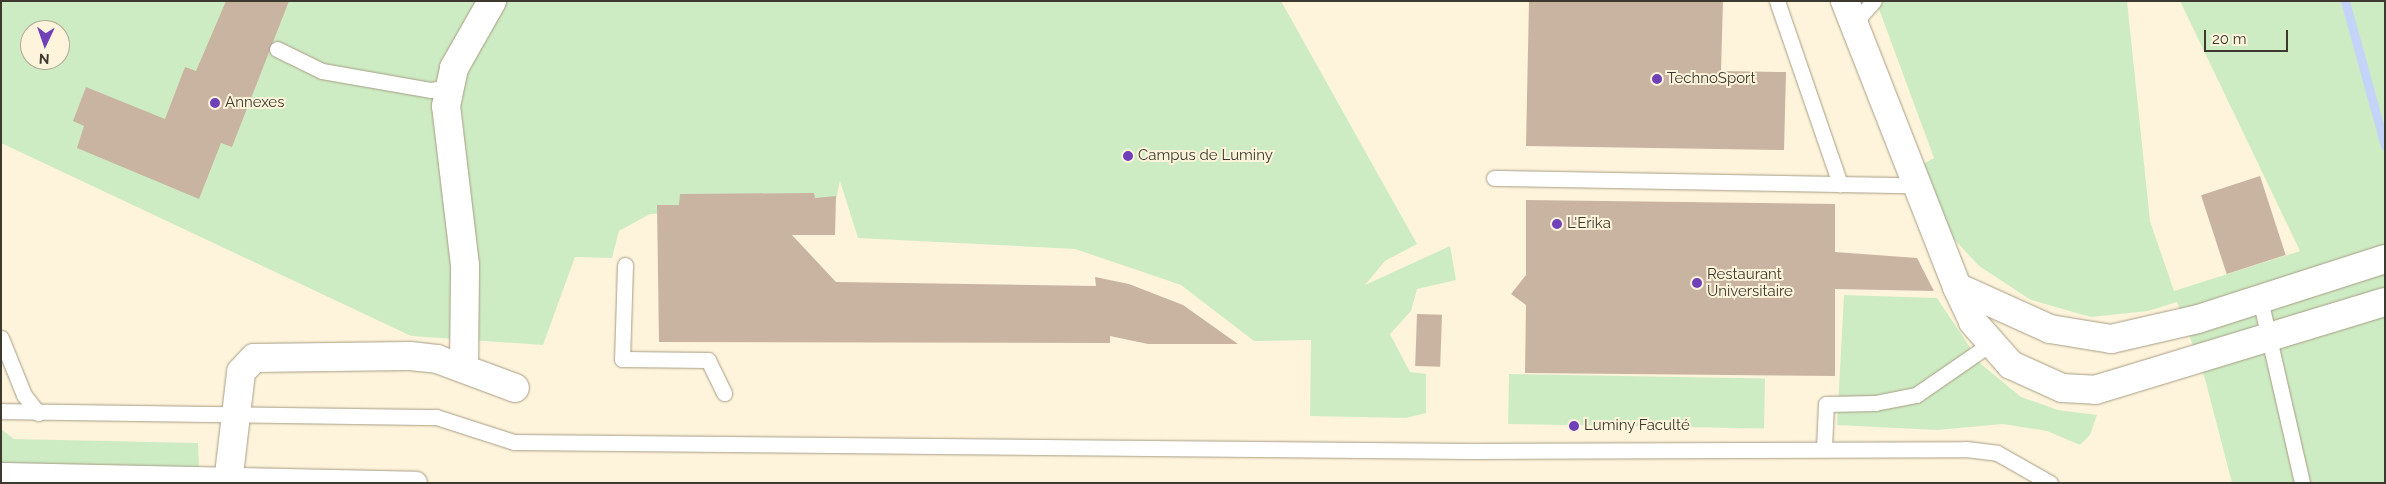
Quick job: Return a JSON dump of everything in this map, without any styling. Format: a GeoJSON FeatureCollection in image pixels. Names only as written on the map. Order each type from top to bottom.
{"type":"FeatureCollection","features":[{"type":"Feature","properties":{"kind":"street"},"geometry":{"type":"LineString","coordinates":[[464,368],[464,265],[446,106],[454,68],[492,1]]}},
{"type":"Feature","properties":{"kind":"street"},"geometry":{"type":"LineString","coordinates":[[1849,12],[1915,185],[1957,287],[1990,344],[2011,365],[2038,380],[2062,388],[2096,390],[2385,302]]}},
{"type":"Feature","properties":{"kind":"street"},"geometry":{"type":"LineString","coordinates":[[1957,287],[2050,329],[2111,339],[2180,324],[2385,259]]}},
{"type":"Feature","properties":{"kind":"street"},"geometry":{"type":"LineString","coordinates":[[228,479],[229,440],[237,415],[241,372],[254,358],[410,356],[464,368],[515,388]]}},
{"type":"Feature","properties":{"kind":"street"},"geometry":{"type":"LineString","coordinates":[[1,474],[416,483]]}},
{"type":"Feature","properties":{"kind":"lane"},"geometry":{"type":"LineString","coordinates":[[1776,1],[1840,184]]}},
{"type":"Feature","properties":{"kind":"lane"},"geometry":{"type":"LineString","coordinates":[[1849,12],[1874,1]]}},
{"type":"Feature","properties":{"kind":"lane"},"geometry":{"type":"LineString","coordinates":[[276,49],[322,71],[431,90],[450,88]]}},
{"type":"Feature","properties":{"kind":"lane"},"geometry":{"type":"LineString","coordinates":[[1494,178],[1915,185]]}},
{"type":"Feature","properties":{"kind":"lane"},"geometry":{"type":"LineString","coordinates":[[625,265],[622,359],[708,360],[724,393]]}},
{"type":"Feature","properties":{"kind":"lane"},"geometry":{"type":"LineString","coordinates":[[2260,299],[2271,337],[2302,483]]}},
{"type":"Feature","properties":{"kind":"lane"},"geometry":{"type":"LineString","coordinates":[[1,338],[24,395],[38,413]]}},
{"type":"Feature","properties":{"kind":"lane"},"geometry":{"type":"LineString","coordinates":[[1824,448],[1826,404],[1875,403],[1916,395],[1990,344]]}},
{"type":"Feature","properties":{"kind":"lane"},"geometry":{"type":"LineString","coordinates":[[1,411],[436,418],[514,442],[1471,451],[1824,448],[1997,453],[2050,483]]}},
{"type":"Feature","properties":{"kind":"green space"},"geometry":{"type":"Polygon","coordinates":[[[1,1],[1281,1],[1417,244],[1385,261],[1365,285],[1450,246],[1456,280],[1417,289],[1411,311],[1390,334],[1410,372],[1426,374],[1426,413],[1406,418],[1310,416],[1311,340],[1254,341],[1181,285],[1075,249],[858,238],[840,181],[834,209],[650,214],[619,231],[612,258],[575,257],[543,345],[411,336],[1,143],[1,1]]]}},
{"type":"Feature","properties":{"kind":"green space"},"geometry":{"type":"Polygon","coordinates":[[[1876,1],[2127,1],[2150,221],[2174,291],[2300,251],[2180,1],[2385,1],[2385,483],[2232,483],[2205,379],[2177,302],[2148,311],[2091,317],[2031,300],[1979,266],[1953,238],[1923,164],[1934,158],[1876,1]]]}},
{"type":"Feature","properties":{"kind":"green space"},"geometry":{"type":"Polygon","coordinates":[[[1844,295],[1937,298],[1981,364],[2021,397],[2058,410],[2097,415],[2090,435],[2080,445],[2047,431],[2003,424],[1937,430],[1837,425],[1844,295]]]}},
{"type":"Feature","properties":{"kind":"green space"},"geometry":{"type":"Polygon","coordinates":[[[1509,374],[1765,378],[1764,428],[1508,424],[1509,374]]]}},
{"type":"Feature","properties":{"kind":"green space"},"geometry":{"type":"Polygon","coordinates":[[[1,429],[14,439],[198,443],[199,467],[1,464],[1,429]]]}},
{"type":"Feature","properties":{"kind":"building","name":"Annexes"},"geometry":{"type":"Polygon","coordinates":[[[226,1],[289,1],[232,147],[221,143],[199,199],[77,148],[84,126],[73,121],[86,87],[165,119],[185,67],[196,71],[226,1]]]}},
{"type":"Feature","properties":{"kind":"building","name":"TechnoSport"},"geometry":{"type":"Polygon","coordinates":[[[1529,1],[1723,1],[1721,71],[1786,72],[1784,150],[1526,146],[1529,1]]]}},
{"type":"Feature","properties":{"kind":"building"},"geometry":{"type":"Polygon","coordinates":[[[2260,176],[2286,255],[2227,274],[2201,195],[2260,176]]]}},
{"type":"Feature","properties":{"kind":"building"},"geometry":{"type":"Polygon","coordinates":[[[814,193],[815,198],[836,196],[835,235],[792,235],[836,282],[1096,286],[1095,277],[1129,284],[1183,305],[1238,344],[1148,344],[1110,336],[1110,343],[659,342],[657,205],[679,205],[680,194],[814,193]]]}},
{"type":"Feature","properties":{"kind":"building","name":"Restaurant Universitaire"},"geometry":{"type":"Polygon","coordinates":[[[1526,200],[1835,204],[1835,252],[1917,258],[1934,291],[1835,289],[1835,376],[1525,373],[1526,305],[1511,294],[1526,275],[1526,200]]]}},
{"type":"Feature","properties":{"kind":"building"},"geometry":{"type":"Polygon","coordinates":[[[1417,314],[1442,315],[1440,367],[1415,366],[1417,314]]]}},
{"type":"Feature","properties":{"kind":"waterway"},"geometry":{"type":"LineString","coordinates":[[2345,1],[2385,146]]}},
{"type":"Feature","properties":{"kind":"place","name":"TechnoSport"},"geometry":{"type":"Point","coordinates":[1657,79]}},
{"type":"Feature","properties":{"kind":"place","name":"Annexes"},"geometry":{"type":"Point","coordinates":[215,103]}},
{"type":"Feature","properties":{"kind":"place","name":"Campus de Luminy"},"geometry":{"type":"Point","coordinates":[1128,156]}},
{"type":"Feature","properties":{"kind":"place","name":"L'Erika"},"geometry":{"type":"Point","coordinates":[1557,224]}},
{"type":"Feature","properties":{"kind":"place","name":"Restaurant Universitaire"},"geometry":{"type":"Point","coordinates":[1697,283]}},
{"type":"Feature","properties":{"kind":"place","name":"Luminy Faculté"},"geometry":{"type":"Point","coordinates":[1574,426]}}]}
